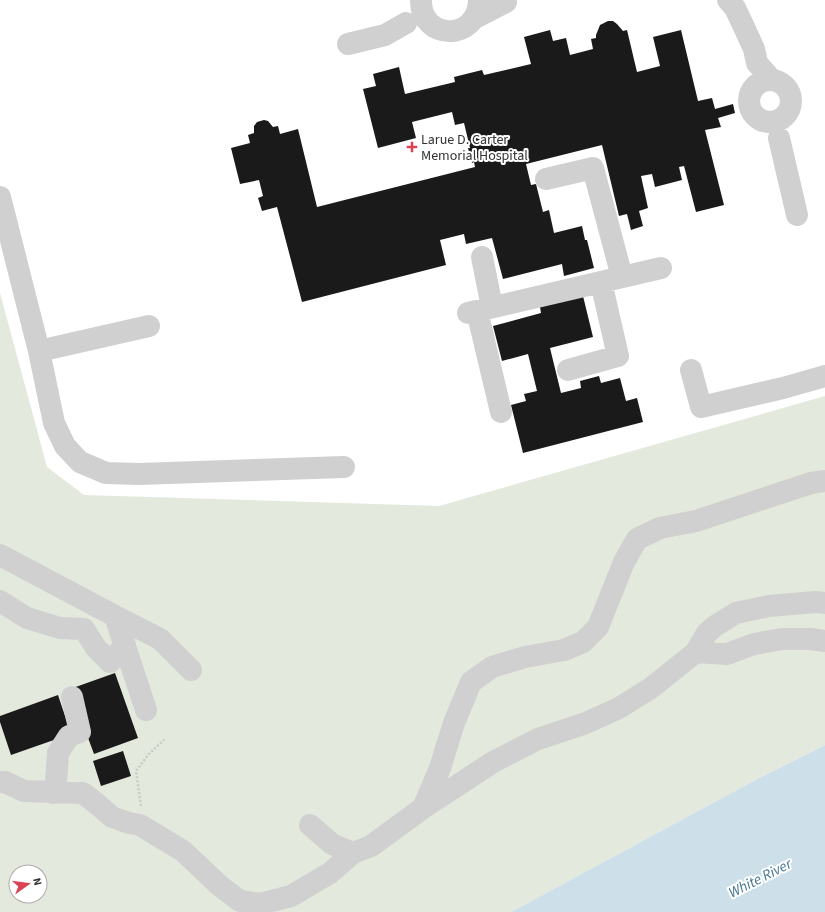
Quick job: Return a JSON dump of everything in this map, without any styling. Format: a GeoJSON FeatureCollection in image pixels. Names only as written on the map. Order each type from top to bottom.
{"type":"FeatureCollection","features":[{"type":"Feature","properties":{"kind":"street"},"geometry":{"type":"LineString","coordinates":[[728,0],[735,8],[754,49],[761,75],[749,95],[750,110],[760,120],[776,126]]}},
{"type":"Feature","properties":{"kind":"street"},"geometry":{"type":"LineString","coordinates":[[406,23],[436,28],[444,31],[452,31],[468,25],[476,10],[508,1]]}},
{"type":"Feature","properties":{"kind":"street"},"geometry":{"type":"LineString","coordinates":[[420,3],[423,14],[428,22],[436,28]]}},
{"type":"Feature","properties":{"kind":"street"},"geometry":{"type":"LineString","coordinates":[[348,44],[385,35],[406,23],[420,3]]}},
{"type":"Feature","properties":{"kind":"street"},"geometry":{"type":"LineString","coordinates":[[761,75],[780,81],[786,86],[790,93],[791,106],[788,113],[776,126]]}},
{"type":"Feature","properties":{"kind":"street"},"geometry":{"type":"LineString","coordinates":[[776,126],[797,215]]}},
{"type":"Feature","properties":{"kind":"street"},"geometry":{"type":"LineString","coordinates":[[546,179],[593,168],[612,279],[618,356],[568,370]]}},
{"type":"Feature","properties":{"kind":"street"},"geometry":{"type":"LineString","coordinates":[[0,197],[39,350],[54,423],[65,446],[80,462],[106,473],[139,474],[344,467]]}},
{"type":"Feature","properties":{"kind":"street"},"geometry":{"type":"LineString","coordinates":[[482,257],[479,310],[501,412]]}},
{"type":"Feature","properties":{"kind":"street"},"geometry":{"type":"LineString","coordinates":[[479,310],[661,268]]}},
{"type":"Feature","properties":{"kind":"street"},"geometry":{"type":"LineString","coordinates":[[39,350],[149,326]]}},
{"type":"Feature","properties":{"kind":"street"},"geometry":{"type":"LineString","coordinates":[[690,370],[701,407],[783,388],[825,376]]}},
{"type":"Feature","properties":{"kind":"street"},"geometry":{"type":"LineString","coordinates":[[423,808],[440,768],[454,723],[471,682],[492,667],[525,657],[564,650],[583,642],[598,627],[624,562],[637,539],[660,528],[696,521],[811,483],[825,481]]}},
{"type":"Feature","properties":{"kind":"street"},"geometry":{"type":"LineString","coordinates":[[0,555],[160,639],[191,670]]}},
{"type":"Feature","properties":{"kind":"street"},"geometry":{"type":"LineString","coordinates":[[0,601],[27,618],[60,628],[84,629],[96,648],[110,662],[125,645]]}},
{"type":"Feature","properties":{"kind":"street"},"geometry":{"type":"LineString","coordinates":[[0,782],[5,782],[24,791],[82,793],[112,817],[140,825],[183,850],[220,886],[240,901],[260,904],[291,896],[330,873],[353,853],[371,846],[423,808],[493,762],[538,739],[586,723],[619,708],[651,688],[696,652],[707,633],[715,626],[736,614],[769,606],[815,602],[825,603]]}},
{"type":"Feature","properties":{"kind":"street"},"geometry":{"type":"LineString","coordinates":[[115,616],[146,710]]}},
{"type":"Feature","properties":{"kind":"street"},"geometry":{"type":"LineString","coordinates":[[696,652],[727,654],[754,644],[782,639],[811,639],[825,641]]}},
{"type":"Feature","properties":{"kind":"street"},"geometry":{"type":"LineString","coordinates":[[53,793],[56,783],[58,753],[68,736],[80,732],[72,697]]}},
{"type":"Feature","properties":{"kind":"street"},"geometry":{"type":"LineString","coordinates":[[310,825],[332,844],[353,853]]}},
{"type":"Feature","properties":{"kind":"street"},"geometry":{"type":"LineString","coordinates":[[330,873],[332,844]]}},
{"type":"Feature","properties":{"kind":"path"},"geometry":{"type":"LineString","coordinates":[[140,825],[142,814],[136,771],[148,755],[166,738]]}},
{"type":"Feature","properties":{"kind":"shaded area"},"geometry":{"type":"Polygon","coordinates":[[[0,293],[47,467],[84,495],[439,506],[825,396],[825,745],[759,778],[511,912],[0,912],[0,293]]]}},
{"type":"Feature","properties":{"kind":"water","name":"White River"},"geometry":{"type":"Polygon","coordinates":[[[825,745],[825,912],[511,912],[759,778],[825,745]]]}},
{"type":"Feature","properties":{"kind":"building","name":"Larue D. Carter Memorial Hospital"},"geometry":{"type":"Polygon","coordinates":[[[608,21],[613,21],[623,31],[627,30],[637,72],[660,66],[653,37],[681,30],[698,101],[712,98],[715,109],[733,104],[735,113],[718,118],[721,127],[705,130],[724,205],[696,212],[684,166],[679,167],[682,180],[655,187],[652,174],[641,176],[648,208],[639,211],[643,226],[631,230],[627,214],[619,216],[602,145],[526,164],[531,185],[536,184],[543,212],[549,210],[554,233],[582,226],[594,268],[564,276],[562,264],[503,279],[492,238],[466,244],[464,234],[440,240],[446,265],[302,302],[277,207],[262,211],[258,198],[263,196],[259,180],[240,184],[231,148],[250,143],[248,135],[254,133],[254,126],[257,122],[264,120],[268,121],[273,127],[278,126],[280,134],[298,129],[317,207],[475,167],[474,162],[472,163],[468,148],[470,148],[464,123],[455,125],[452,112],[412,122],[416,138],[378,148],[363,89],[376,86],[373,74],[399,67],[405,94],[455,82],[454,77],[482,70],[484,75],[531,64],[524,37],[550,30],[553,41],[566,38],[570,55],[593,49],[591,39],[596,38],[600,25],[608,21]]]}},
{"type":"Feature","properties":{"kind":"building"},"geometry":{"type":"Polygon","coordinates":[[[583,296],[593,337],[550,348],[561,393],[581,388],[580,381],[599,376],[601,383],[620,378],[626,401],[637,398],[643,422],[523,453],[511,405],[526,401],[524,394],[537,391],[528,354],[502,361],[493,326],[541,313],[540,307],[583,296]]]}},
{"type":"Feature","properties":{"kind":"building"},"geometry":{"type":"Polygon","coordinates":[[[115,673],[138,738],[94,754],[70,689],[115,673]]]}},
{"type":"Feature","properties":{"kind":"building"},"geometry":{"type":"Polygon","coordinates":[[[58,695],[71,734],[11,755],[0,722],[0,716],[58,695]]]}},
{"type":"Feature","properties":{"kind":"building"},"geometry":{"type":"Polygon","coordinates":[[[123,751],[131,776],[101,786],[93,761],[123,751]]]}},
{"type":"Feature","properties":{"kind":"place","name":"Larue D. Carter Memorial Hospital"},"geometry":{"type":"Point","coordinates":[412,147]}}]}
